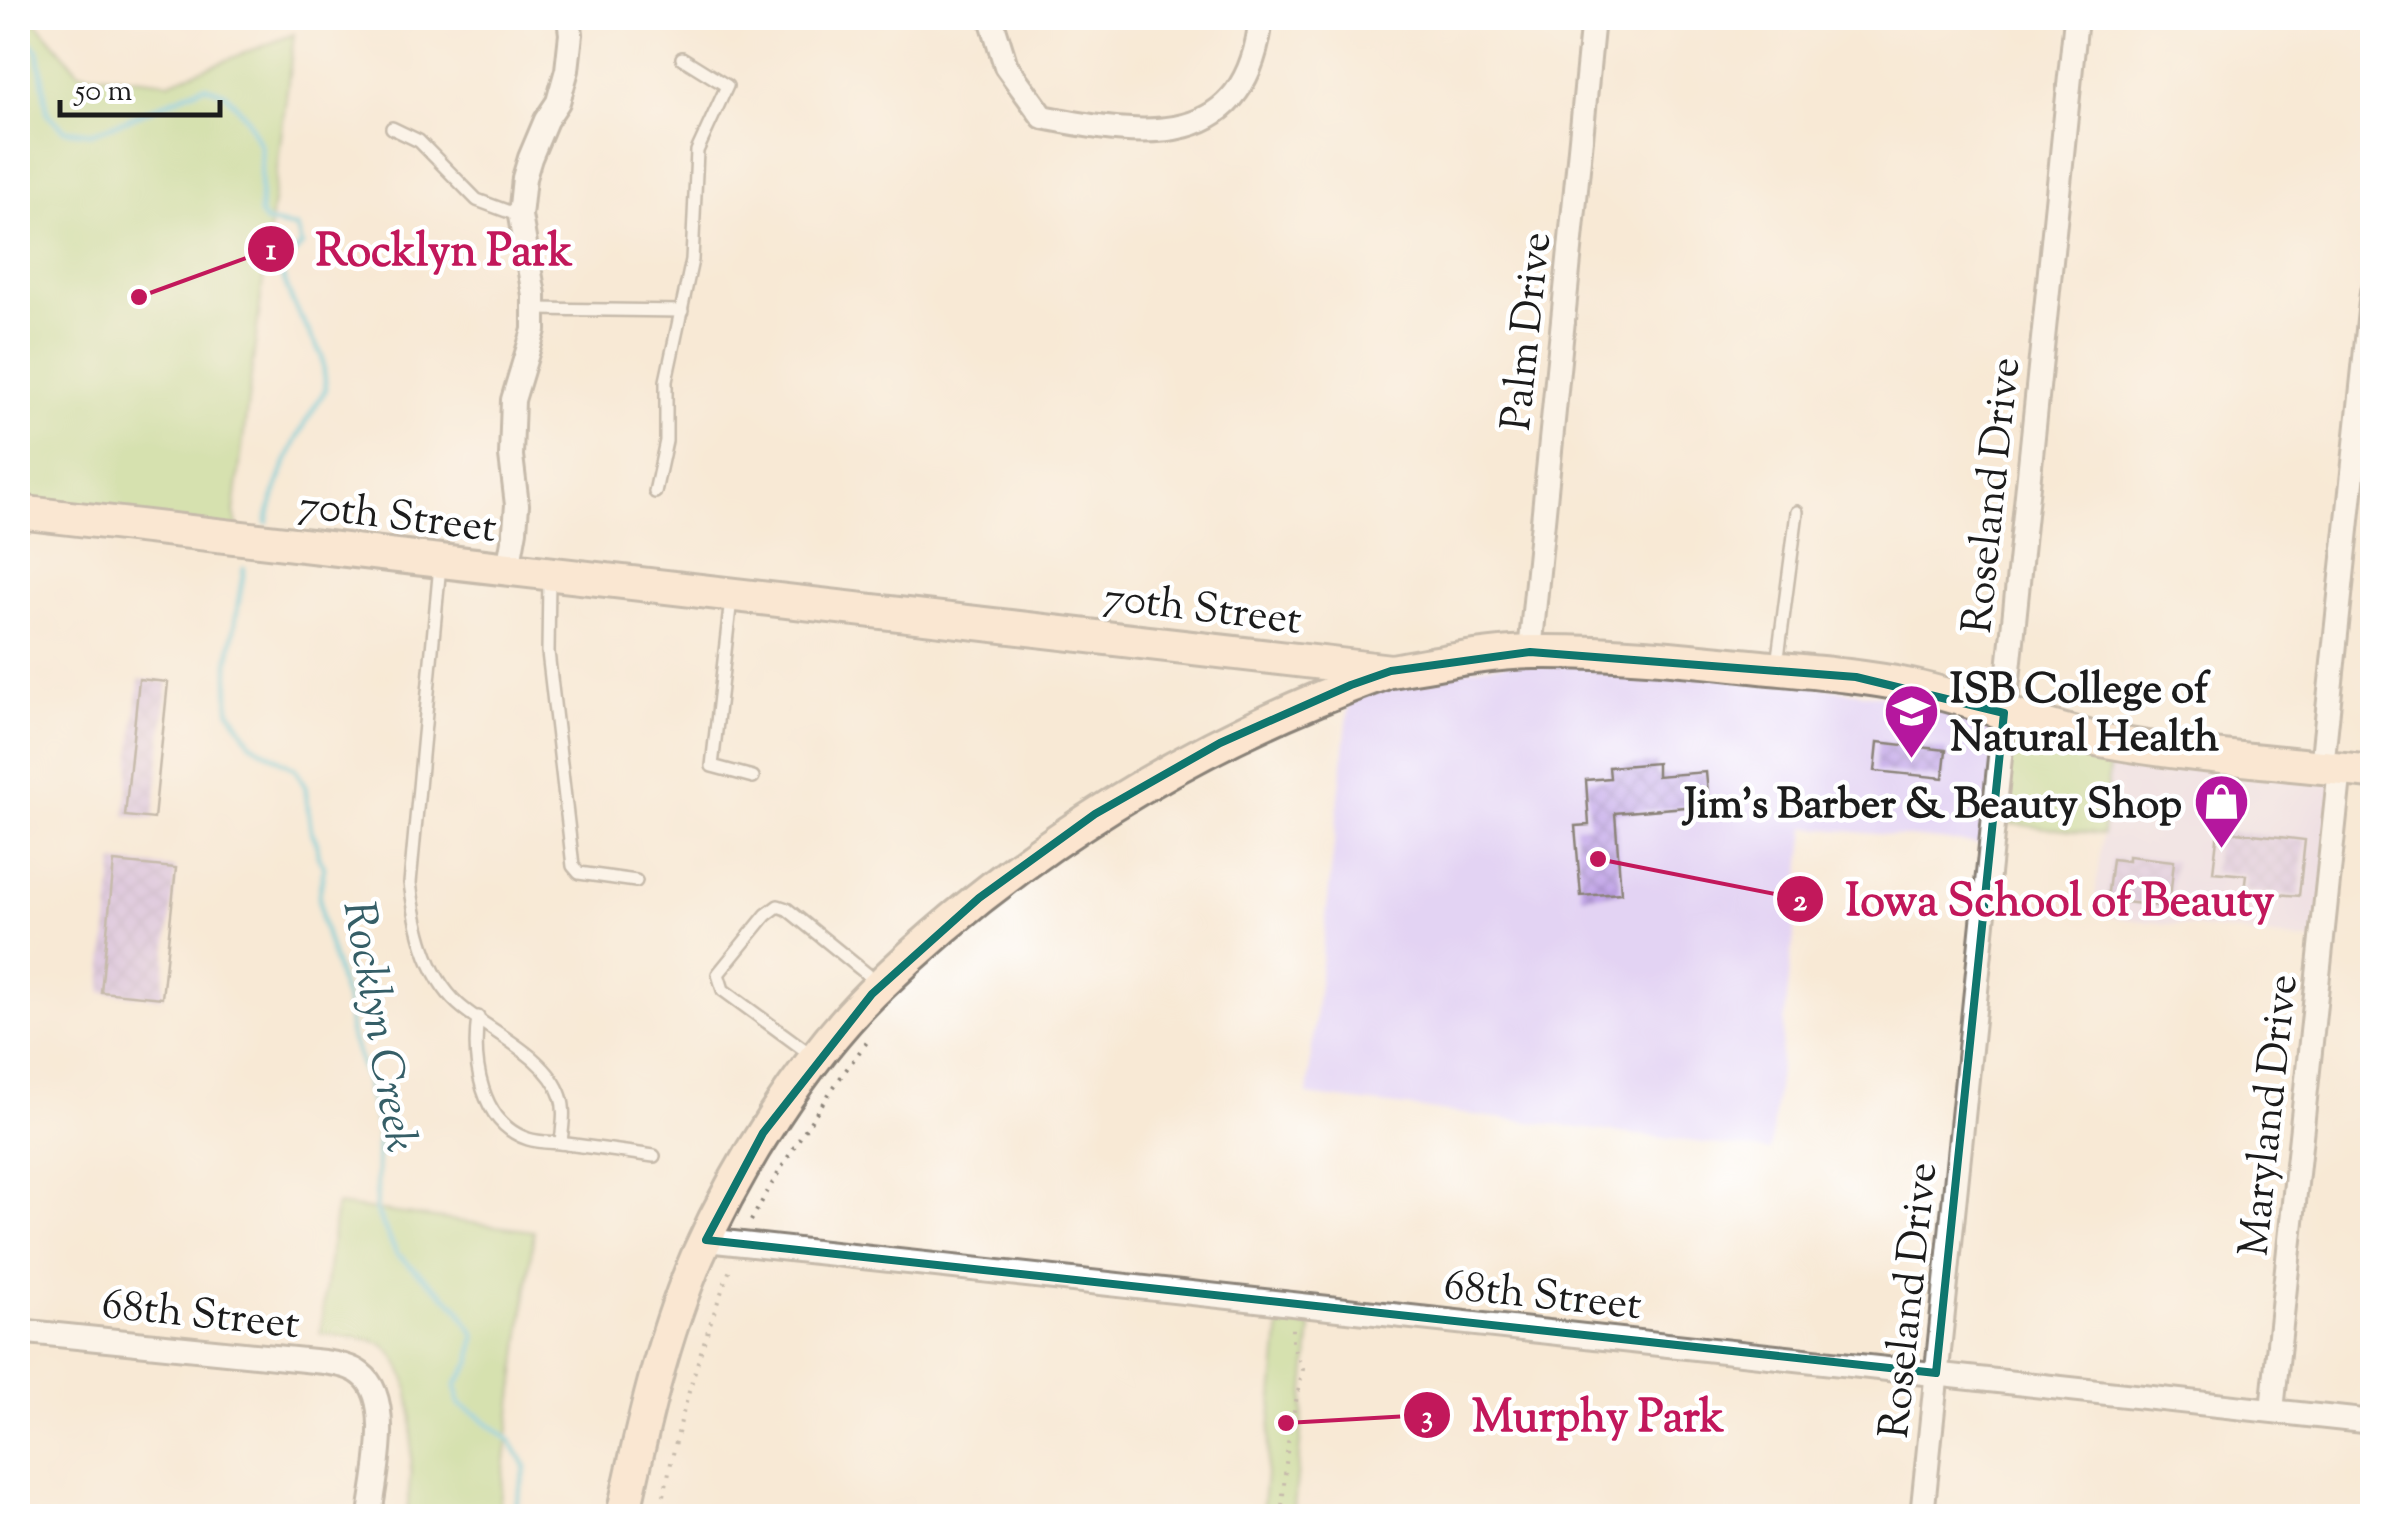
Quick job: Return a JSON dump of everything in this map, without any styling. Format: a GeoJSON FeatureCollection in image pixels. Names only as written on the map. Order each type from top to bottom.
{"type":"FeatureCollection","features":[{"type":"Feature","properties":{"kind":"street"},"geometry":{"type":"LineString","coordinates":[[508,569],[517,506],[512,456],[513,400],[534,330],[534,295],[520,216],[524,178],[568,70],[569,18]]}},
{"type":"Feature","properties":{"kind":"street"},"geometry":{"type":"LineString","coordinates":[[991,18],[1006,66],[1042,116],[1083,125],[1155,132],[1196,122],[1222,108],[1251,68],[1261,18]]}},
{"type":"Feature","properties":{"kind":"street","name":"Palm Drive"},"geometry":{"type":"LineString","coordinates":[[1530,652],[1593,18]]}},
{"type":"Feature","properties":{"kind":"street","name":"Roseland Drive"},"geometry":{"type":"LineString","coordinates":[[1922,1516],[2076,18]]}},
{"type":"Feature","properties":{"kind":"street","name":"Maryland Drive"},"geometry":{"type":"LineString","coordinates":[[2272,1410],[2345,769],[2372,292]]}},
{"type":"Feature","properties":{"kind":"street","name":"70th Street"},"geometry":{"type":"LineString","coordinates":[[18,512],[1391,670],[1530,652],[1601,654],[1856,677],[1909,686],[2122,744],[2345,769]]}},
{"type":"Feature","properties":{"kind":"street"},"geometry":{"type":"LineString","coordinates":[[623,1516],[666,1343],[681,1296],[706,1240],[763,1133],[816,1058],[881,986],[979,898],[1095,814],[1220,743],[1391,670]]}},
{"type":"Feature","properties":{"kind":"street","name":"68th Street"},"geometry":{"type":"LineString","coordinates":[[706,1240],[2372,1422]]}},
{"type":"Feature","properties":{"kind":"street","name":"68th Street"},"geometry":{"type":"LineString","coordinates":[[18,1331],[337,1364],[361,1374],[372,1384],[380,1407],[370,1516]]}},
{"type":"Feature","properties":{"kind":"lane"},"geometry":{"type":"LineString","coordinates":[[655,492],[666,440],[666,381],[692,260],[698,152],[727,86],[682,58]]}},
{"type":"Feature","properties":{"kind":"lane"},"geometry":{"type":"LineString","coordinates":[[392,128],[418,141],[477,200],[520,216]]}},
{"type":"Feature","properties":{"kind":"lane"},"geometry":{"type":"LineString","coordinates":[[534,308],[682,311]]}},
{"type":"Feature","properties":{"kind":"lane"},"geometry":{"type":"LineString","coordinates":[[1777,669],[1797,512]]}},
{"type":"Feature","properties":{"kind":"lane"},"geometry":{"type":"LineString","coordinates":[[440,561],[410,883],[418,932],[439,978],[457,1002],[547,1073],[560,1094],[561,1143]]}},
{"type":"Feature","properties":{"kind":"lane"},"geometry":{"type":"LineString","coordinates":[[549,574],[548,652],[573,866],[579,873],[636,881]]}},
{"type":"Feature","properties":{"kind":"lane"},"geometry":{"type":"LineString","coordinates":[[732,594],[712,766],[753,778]]}},
{"type":"Feature","properties":{"kind":"lane"},"geometry":{"type":"LineString","coordinates":[[816,1058],[723,990],[718,974],[766,915],[778,906],[787,909],[881,986]]}},
{"type":"Feature","properties":{"kind":"lane"},"geometry":{"type":"LineString","coordinates":[[478,1018],[475,1057],[482,1086],[497,1117],[509,1129],[530,1139],[654,1156]]}},
{"type":"Feature","properties":{"kind":"path"},"geometry":{"type":"LineString","coordinates":[[752,1220],[811,1120],[880,1025]]}},
{"type":"Feature","properties":{"kind":"path"},"geometry":{"type":"LineString","coordinates":[[660,1516],[693,1376],[736,1255]]}},
{"type":"Feature","properties":{"kind":"path"},"geometry":{"type":"LineString","coordinates":[[1281,1516],[1288,1433],[1302,1369],[1292,1344],[1292,1328]]}},
{"type":"Feature","properties":{"kind":"highlighted area"},"geometry":{"type":"Polygon","coordinates":[[[1530,652],[1856,677],[2004,713],[1936,1373],[706,1240],[763,1133],[872,994],[979,898],[1095,814],[1220,743],[1351,685],[1391,671],[1530,652]]]}},
{"type":"Feature","properties":{"kind":"shaded area"},"geometry":{"type":"Polygon","coordinates":[[[1582,653],[2004,713],[1991,845],[1806,827],[1770,1151],[1307,1095],[1351,685],[1582,653]]]}},
{"type":"Feature","properties":{"kind":"shaded area"},"geometry":{"type":"Polygon","coordinates":[[[2112,741],[2340,768],[2322,943],[2093,915],[2112,741]]]}},
{"type":"Feature","properties":{"kind":"green space"},"geometry":{"type":"Polygon","coordinates":[[[18,18],[33,18],[79,72],[169,82],[294,34],[234,512],[240,538],[18,512],[18,18]]]}},
{"type":"Feature","properties":{"kind":"green space"},"geometry":{"type":"Polygon","coordinates":[[[2004,713],[2112,741],[2102,834],[1993,822],[2004,713]]]}},
{"type":"Feature","properties":{"kind":"green space"},"geometry":{"type":"Polygon","coordinates":[[[336,1205],[534,1231],[498,1516],[407,1516],[412,1424],[405,1377],[396,1358],[377,1342],[320,1333],[336,1205]]]}},
{"type":"Feature","properties":{"kind":"green space"},"geometry":{"type":"Polygon","coordinates":[[[1280,1323],[1311,1327],[1294,1509],[1368,1516],[1262,1516],[1280,1323]]]}},
{"type":"Feature","properties":{"kind":"building"},"geometry":{"type":"Polygon","coordinates":[[[139,679],[168,682],[154,819],[125,816],[139,679]]]}},
{"type":"Feature","properties":{"kind":"building","name":"ISB College of Natural Health"},"geometry":{"type":"Polygon","coordinates":[[[1878,742],[1946,750],[1943,778],[1875,771],[1878,742]]]}},
{"type":"Feature","properties":{"kind":"building"},"geometry":{"type":"Polygon","coordinates":[[[1657,763],[1657,776],[1706,772],[1709,805],[1615,813],[1621,893],[1581,896],[1575,826],[1589,825],[1586,780],[1610,778],[1609,767],[1657,763]]]}},
{"type":"Feature","properties":{"kind":"building"},"geometry":{"type":"Polygon","coordinates":[[[2218,830],[2305,840],[2299,896],[2244,891],[2246,875],[2213,872],[2218,830]]]}},
{"type":"Feature","properties":{"kind":"building"},"geometry":{"type":"Polygon","coordinates":[[[2128,856],[2174,861],[2169,907],[2107,900],[2112,859],[2128,861],[2128,856]]]}},
{"type":"Feature","properties":{"kind":"building"},"geometry":{"type":"Polygon","coordinates":[[[114,862],[176,868],[162,998],[101,992],[114,862]]]}},
{"type":"Feature","properties":{"kind":"waterway","name":"Rocklyn Creek"},"geometry":{"type":"LineString","coordinates":[[18,30],[38,51],[48,115],[65,130],[91,133],[204,86],[225,93],[247,118],[261,147],[260,214],[266,222],[297,228],[302,245],[280,269],[292,301],[322,356],[326,389],[290,453],[267,522]]}},
{"type":"Feature","properties":{"kind":"waterway","name":"Rocklyn Creek"},"geometry":{"type":"LineString","coordinates":[[244,569],[228,664],[229,709],[251,743],[295,769],[305,786],[311,830],[324,867],[319,895],[322,921],[378,1129],[376,1211],[397,1254],[457,1306],[475,1335],[471,1363],[456,1385],[459,1404],[510,1440],[526,1467],[513,1516]]}},
{"type":"Feature","properties":{"kind":"place","name":"Rocklyn Park"},"geometry":{"type":"Point","coordinates":[139,297]}},
{"type":"Feature","properties":{"kind":"place","name":"ISB College of Natural Health"},"geometry":{"type":"Point","coordinates":[1911,760]}},
{"type":"Feature","properties":{"kind":"place","name":"Jim's Barber & Beauty Shop"},"geometry":{"type":"Point","coordinates":[2221,851]}},
{"type":"Feature","properties":{"kind":"place","name":"Iowa School of Beauty"},"geometry":{"type":"Point","coordinates":[1598,859]}},
{"type":"Feature","properties":{"kind":"place","name":"Murphy Park"},"geometry":{"type":"Point","coordinates":[1286,1423]}}]}
